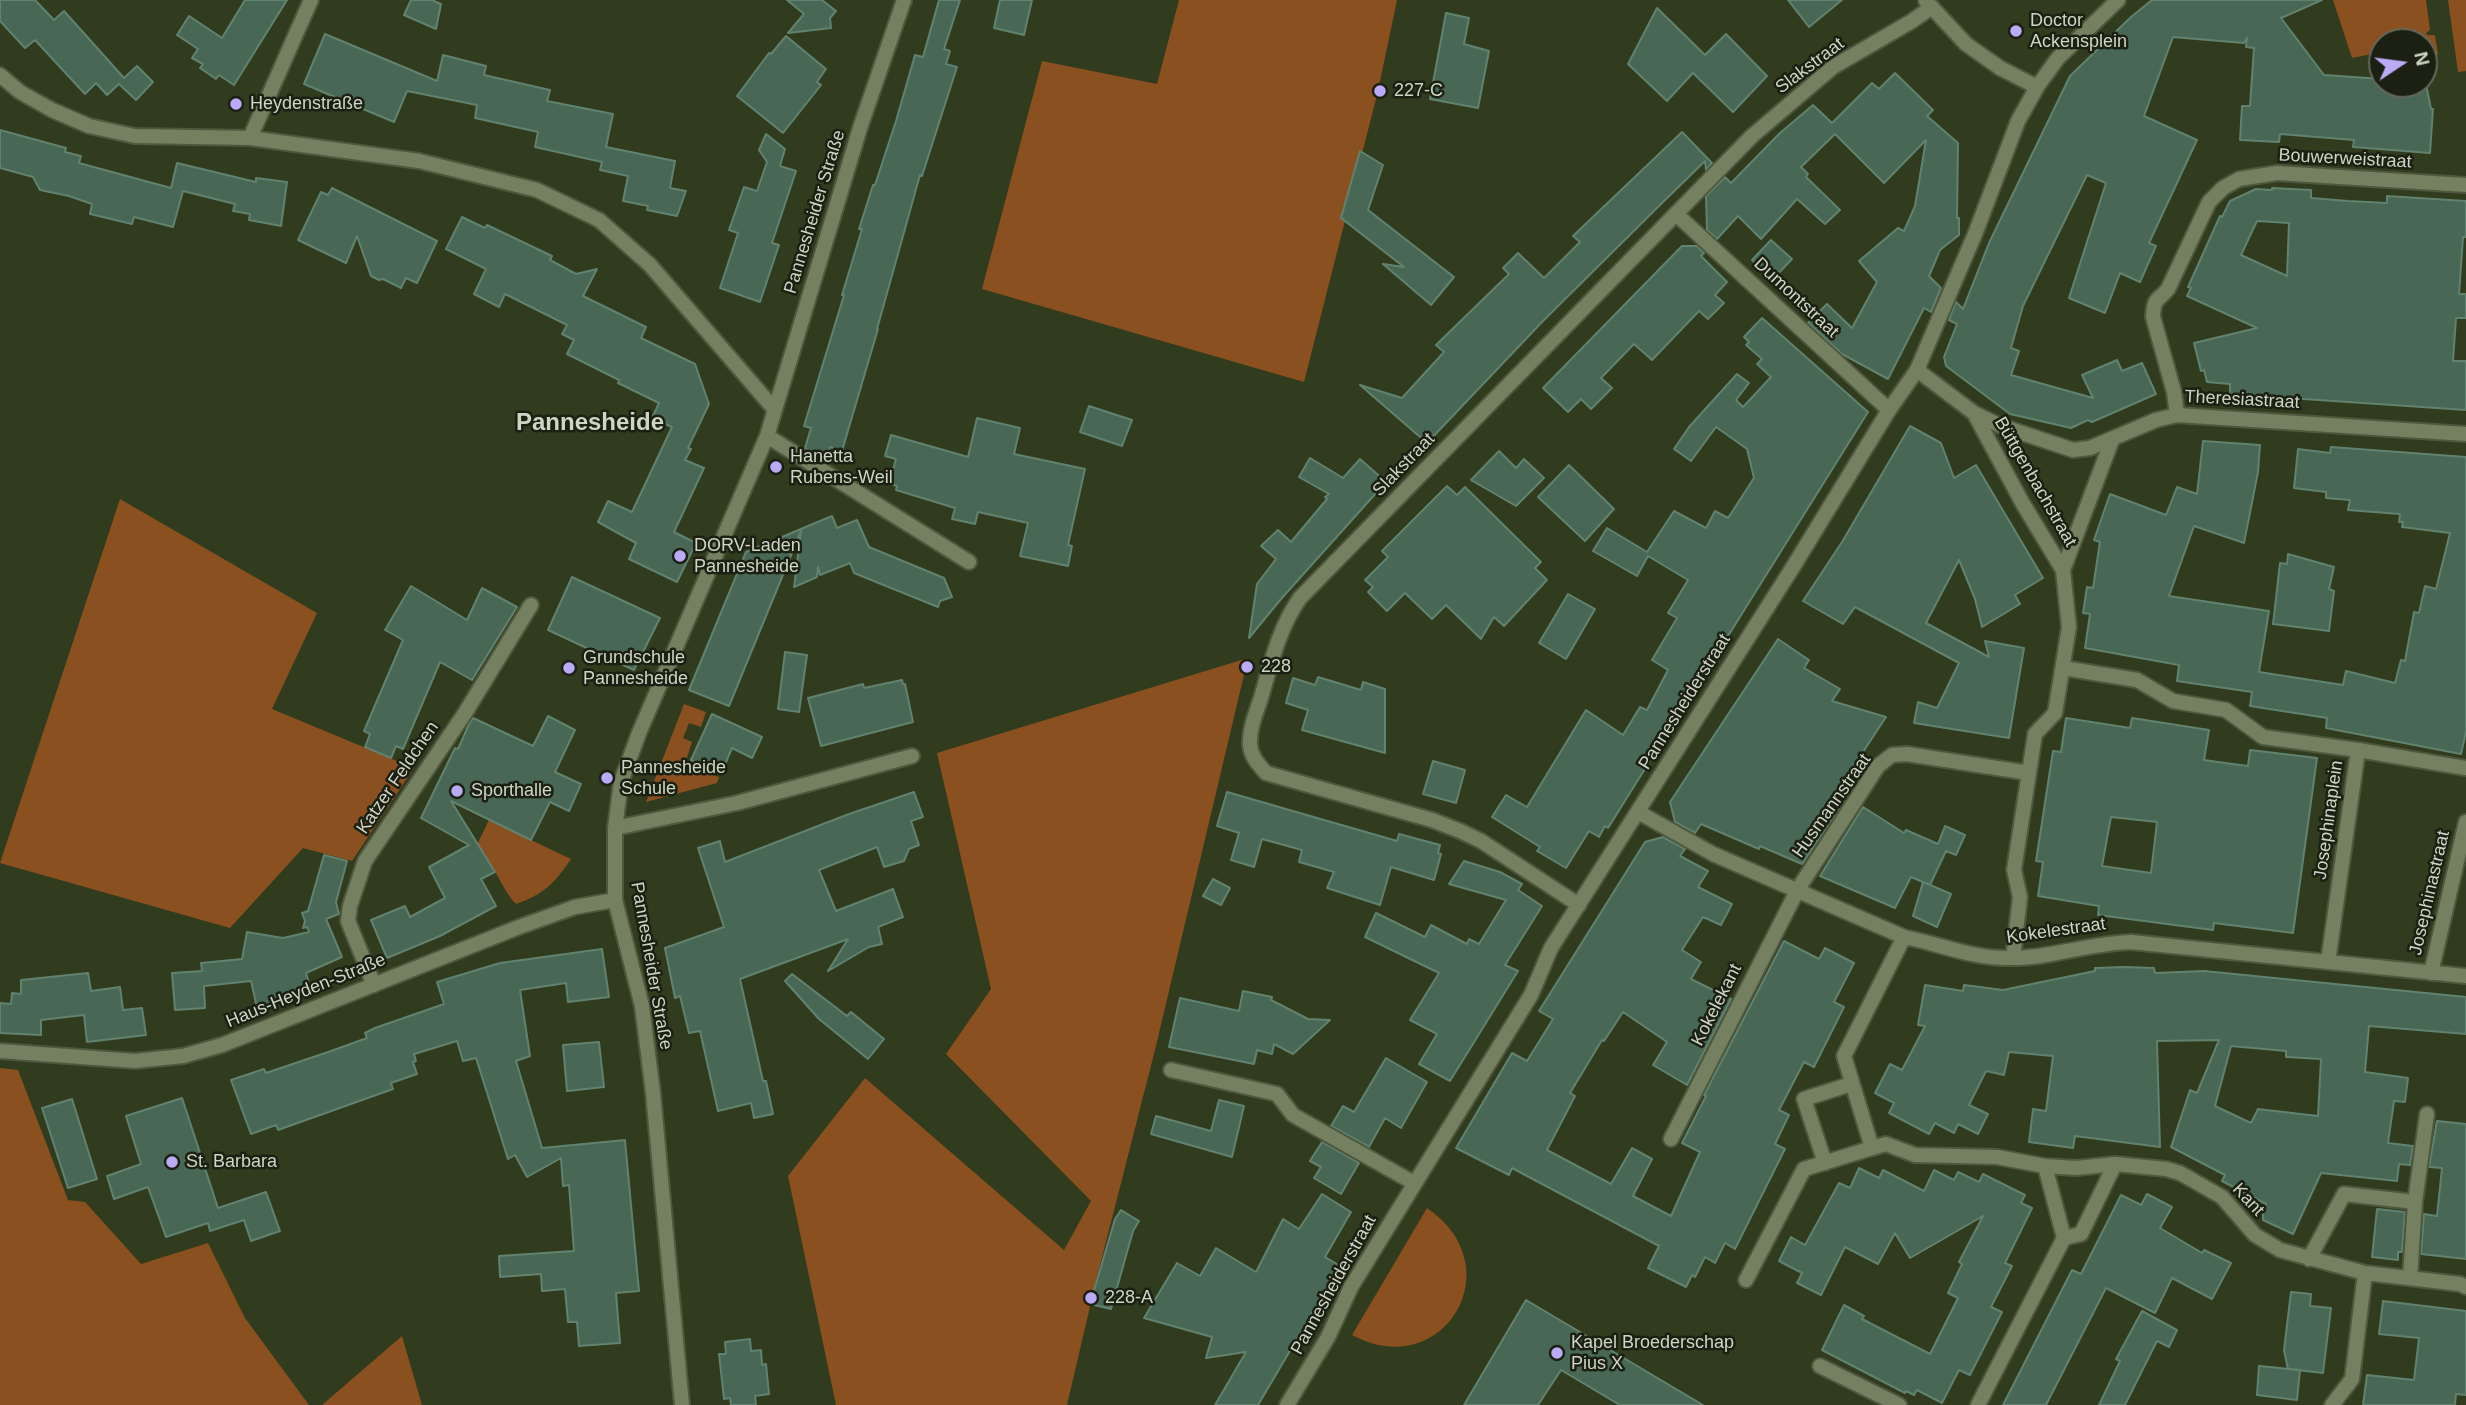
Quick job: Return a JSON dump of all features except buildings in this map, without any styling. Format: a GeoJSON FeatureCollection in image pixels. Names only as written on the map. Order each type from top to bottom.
{"type":"FeatureCollection","features":[{"type":"Feature","properties":{"kind":"street"},"geometry":{"type":"LineString","coordinates":[[250,138],[311,0]]}},
{"type":"Feature","properties":{"kind":"street","name":"Pannesheider Straße"},"geometry":{"type":"LineString","coordinates":[[682,1405],[653,1093],[642,1006],[615,900],[615,828],[621,782],[639,733],[767,436],[860,128],[904,0]]}},
{"type":"Feature","properties":{"kind":"street"},"geometry":{"type":"LineString","coordinates":[[1929,4],[1966,44],[2000,68],[2037,88],[2058,58],[2118,0]]}},
{"type":"Feature","properties":{"kind":"street","name":"Slakstraat"},"geometry":{"type":"LineString","coordinates":[[1580,905],[1490,847],[1460,831],[1432,820],[1266,773],[1255,761],[1250,748],[1251,731],[1276,645],[1300,598],[1752,136],[1833,67],[1912,21],[1929,4]]}},
{"type":"Feature","properties":{"kind":"street"},"geometry":{"type":"LineString","coordinates":[[0,75],[20,92],[52,110],[89,126],[135,136],[250,138],[419,161],[537,190],[599,220],[650,265],[775,410]]}},
{"type":"Feature","properties":{"kind":"street","name":"Pannesheiderstraat"},"geometry":{"type":"LineString","coordinates":[[1287,1405],[1328,1337],[1352,1287],[1531,995],[1552,948],[1889,410],[1917,370],[1975,234],[2018,121],[2037,88]]}},
{"type":"Feature","properties":{"kind":"street","name":"Bouwerweistraat"},"geometry":{"type":"LineString","coordinates":[[2177,415],[2174,392],[2153,317],[2153,307],[2156,299],[2168,289],[2209,202],[2223,187],[2239,179],[2277,173],[2466,185]]}},
{"type":"Feature","properties":{"kind":"street","name":"Dumontstraat"},"geometry":{"type":"LineString","coordinates":[[1676,214],[1889,410]]}},
{"type":"Feature","properties":{"kind":"street","name":"Theresiastraat"},"geometry":{"type":"LineString","coordinates":[[1917,370],[1974,414],[2073,450],[2083,450],[2156,420],[2177,415],[2466,434]]}},
{"type":"Feature","properties":{"kind":"street","name":"Büttgenbachstraat"},"geometry":{"type":"LineString","coordinates":[[1974,414],[2063,570],[2069,628],[2055,713],[2035,734],[2014,870],[2020,897],[2013,958]]}},
{"type":"Feature","properties":{"kind":"street"},"geometry":{"type":"LineString","coordinates":[[767,436],[969,562]]}},
{"type":"Feature","properties":{"kind":"street","name":"Büttgenbachstraat"},"geometry":{"type":"LineString","coordinates":[[2063,570],[2112,440]]}},
{"type":"Feature","properties":{"kind":"street","name":"Katzer Feldchen"},"geometry":{"type":"LineString","coordinates":[[374,985],[348,921],[350,906],[365,861],[465,713],[531,605]]}},
{"type":"Feature","properties":{"kind":"street"},"geometry":{"type":"LineString","coordinates":[[2063,668],[2137,680],[2172,701],[2226,710],[2263,737],[2358,750]]}},
{"type":"Feature","properties":{"kind":"street","name":"Josephinaplein"},"geometry":{"type":"LineString","coordinates":[[2328,962],[2358,750],[2466,768]]}},
{"type":"Feature","properties":{"kind":"street","name":"Husmannstraat"},"geometry":{"type":"LineString","coordinates":[[1798,889],[1878,766],[1892,755],[1907,754],[2029,773]]}},
{"type":"Feature","properties":{"kind":"street"},"geometry":{"type":"LineString","coordinates":[[615,828],[737,803],[912,756]]}},
{"type":"Feature","properties":{"kind":"street","name":"Kokelestraat"},"geometry":{"type":"LineString","coordinates":[[1638,813],[1713,854],[1904,937],[1935,943],[1963,953],[2013,958],[2111,942],[2131,942],[2466,976]]}},
{"type":"Feature","properties":{"kind":"street","name":"Josephinastraat"},"geometry":{"type":"LineString","coordinates":[[2431,973],[2466,822]]}},
{"type":"Feature","properties":{"kind":"street","name":"Kokelekant"},"geometry":{"type":"LineString","coordinates":[[1671,1139],[1798,889]]}},
{"type":"Feature","properties":{"kind":"street","name":"Haus-Heyden-Straße"},"geometry":{"type":"LineString","coordinates":[[0,1051],[135,1061],[183,1056],[222,1045],[519,927],[575,907],[615,900]]}},
{"type":"Feature","properties":{"kind":"street"},"geometry":{"type":"LineString","coordinates":[[1872,1148],[1844,1056],[1904,937]]}},
{"type":"Feature","properties":{"kind":"street"},"geometry":{"type":"LineString","coordinates":[[1171,1070],[1277,1094],[1293,1115],[1414,1183]]}},
{"type":"Feature","properties":{"kind":"street"},"geometry":{"type":"LineString","coordinates":[[1825,1163],[1804,1099],[1851,1084]]}},
{"type":"Feature","properties":{"kind":"street"},"geometry":{"type":"LineString","coordinates":[[2410,1278],[2415,1202],[2427,1114]]}},
{"type":"Feature","properties":{"kind":"street","name":"Kant"},"geometry":{"type":"LineString","coordinates":[[1746,1280],[1804,1169],[1886,1143],[1915,1155],[1997,1157],[2045,1166],[2076,1168],[2115,1164],[2166,1169],[2180,1173],[2222,1197],[2255,1236],[2280,1250],[2365,1273],[2460,1284],[2466,1287]]}},
{"type":"Feature","properties":{"kind":"street"},"geometry":{"type":"LineString","coordinates":[[2064,1238],[2081,1234],[2115,1164]]}},
{"type":"Feature","properties":{"kind":"street"},"geometry":{"type":"LineString","coordinates":[[1978,1405],[2064,1238],[2045,1166]]}},
{"type":"Feature","properties":{"kind":"street"},"geometry":{"type":"LineString","coordinates":[[2309,1259],[2344,1194],[2415,1202]]}},
{"type":"Feature","properties":{"kind":"street"},"geometry":{"type":"LineString","coordinates":[[2332,1405],[2352,1379],[2365,1273]]}},
{"type":"Feature","properties":{"kind":"street"},"geometry":{"type":"LineString","coordinates":[[1820,1366],[1899,1405]]}},
{"type":"Feature","properties":{"kind":"shaded area"},"geometry":{"type":"Polygon","coordinates":[[[1179,0],[1397,0],[1378,91],[1304,382],[982,289],[1042,61],[1157,84],[1179,0]]]}},
{"type":"Feature","properties":{"kind":"shaded area"},"geometry":{"type":"Polygon","coordinates":[[[2333,0],[2426,0],[2430,28],[2368,28],[2368,55],[2352,58],[2333,0]]]}},
{"type":"Feature","properties":{"kind":"shaded area"},"geometry":{"type":"Polygon","coordinates":[[[2448,0],[2466,0],[2466,71],[2458,72],[2448,0]]]}},
{"type":"Feature","properties":{"kind":"shaded area"},"geometry":{"type":"Polygon","coordinates":[[[120,499],[317,613],[272,709],[414,768],[352,861],[303,848],[230,928],[0,863],[120,499]]]}},
{"type":"Feature","properties":{"kind":"shaded area"},"geometry":{"type":"Polygon","coordinates":[[[1248,658],[1067,1405],[836,1405],[788,1176],[865,1078],[1064,1250],[1091,1201],[946,1054],[991,989],[937,753],[1248,658]]]}},
{"type":"Feature","properties":{"kind":"shaded area"},"geometry":{"type":"Polygon","coordinates":[[[684,704],[706,712],[701,727],[689,723],[683,738],[692,742],[685,764],[719,777],[717,783],[646,802],[684,704]]]}},
{"type":"Feature","properties":{"kind":"shaded area"},"geometry":{"type":"Polygon","coordinates":[[[489,820],[571,859],[548,887],[516,904],[488,861],[475,849],[489,820]]]}},
{"type":"Feature","properties":{"kind":"shaded area"},"geometry":{"type":"Polygon","coordinates":[[[0,1068],[18,1070],[68,1200],[85,1202],[141,1264],[208,1243],[245,1318],[309,1405],[0,1405],[0,1068]]]}},
{"type":"Feature","properties":{"kind":"shaded area"},"geometry":{"type":"Polygon","coordinates":[[[1427,1208],[1452,1232],[1465,1260],[1465,1287],[1456,1312],[1439,1332],[1414,1344],[1385,1346],[1352,1335],[1427,1208]]]}},
{"type":"Feature","properties":{"kind":"shaded area"},"geometry":{"type":"Polygon","coordinates":[[[402,1336],[422,1405],[322,1405],[402,1336]]]}},
{"type":"Feature","properties":{"kind":"place","name":"Doctor Ackensplein"},"geometry":{"type":"Point","coordinates":[2016,31]}},
{"type":"Feature","properties":{"kind":"place","name":"227-C"},"geometry":{"type":"Point","coordinates":[1380,91]}},
{"type":"Feature","properties":{"kind":"place","name":"Heydenstraße"},"geometry":{"type":"Point","coordinates":[236,104]}},
{"type":"Feature","properties":{"kind":"place","name":"Hanetta Rubens-Weil"},"geometry":{"type":"Point","coordinates":[776,467]}},
{"type":"Feature","properties":{"kind":"place","name":"DORV-Laden Pannesheide"},"geometry":{"type":"Point","coordinates":[680,556]}},
{"type":"Feature","properties":{"kind":"place","name":"228"},"geometry":{"type":"Point","coordinates":[1247,667]}},
{"type":"Feature","properties":{"kind":"place","name":"Grundschule Pannesheide"},"geometry":{"type":"Point","coordinates":[569,668]}},
{"type":"Feature","properties":{"kind":"place","name":"Pannesheide Schule"},"geometry":{"type":"Point","coordinates":[607,778]}},
{"type":"Feature","properties":{"kind":"place","name":"Sporthalle"},"geometry":{"type":"Point","coordinates":[457,791]}},
{"type":"Feature","properties":{"kind":"place","name":"St. Barbara"},"geometry":{"type":"Point","coordinates":[172,1162]}},
{"type":"Feature","properties":{"kind":"place","name":"228-A"},"geometry":{"type":"Point","coordinates":[1091,1298]}},
{"type":"Feature","properties":{"kind":"place","name":"Kapel Broederschap Pius X"},"geometry":{"type":"Point","coordinates":[1557,1353]}},
{"type":"Feature","properties":{"kind":"district","name":"Pannesheide"},"geometry":{"type":"Point","coordinates":[590,423]}}]}
